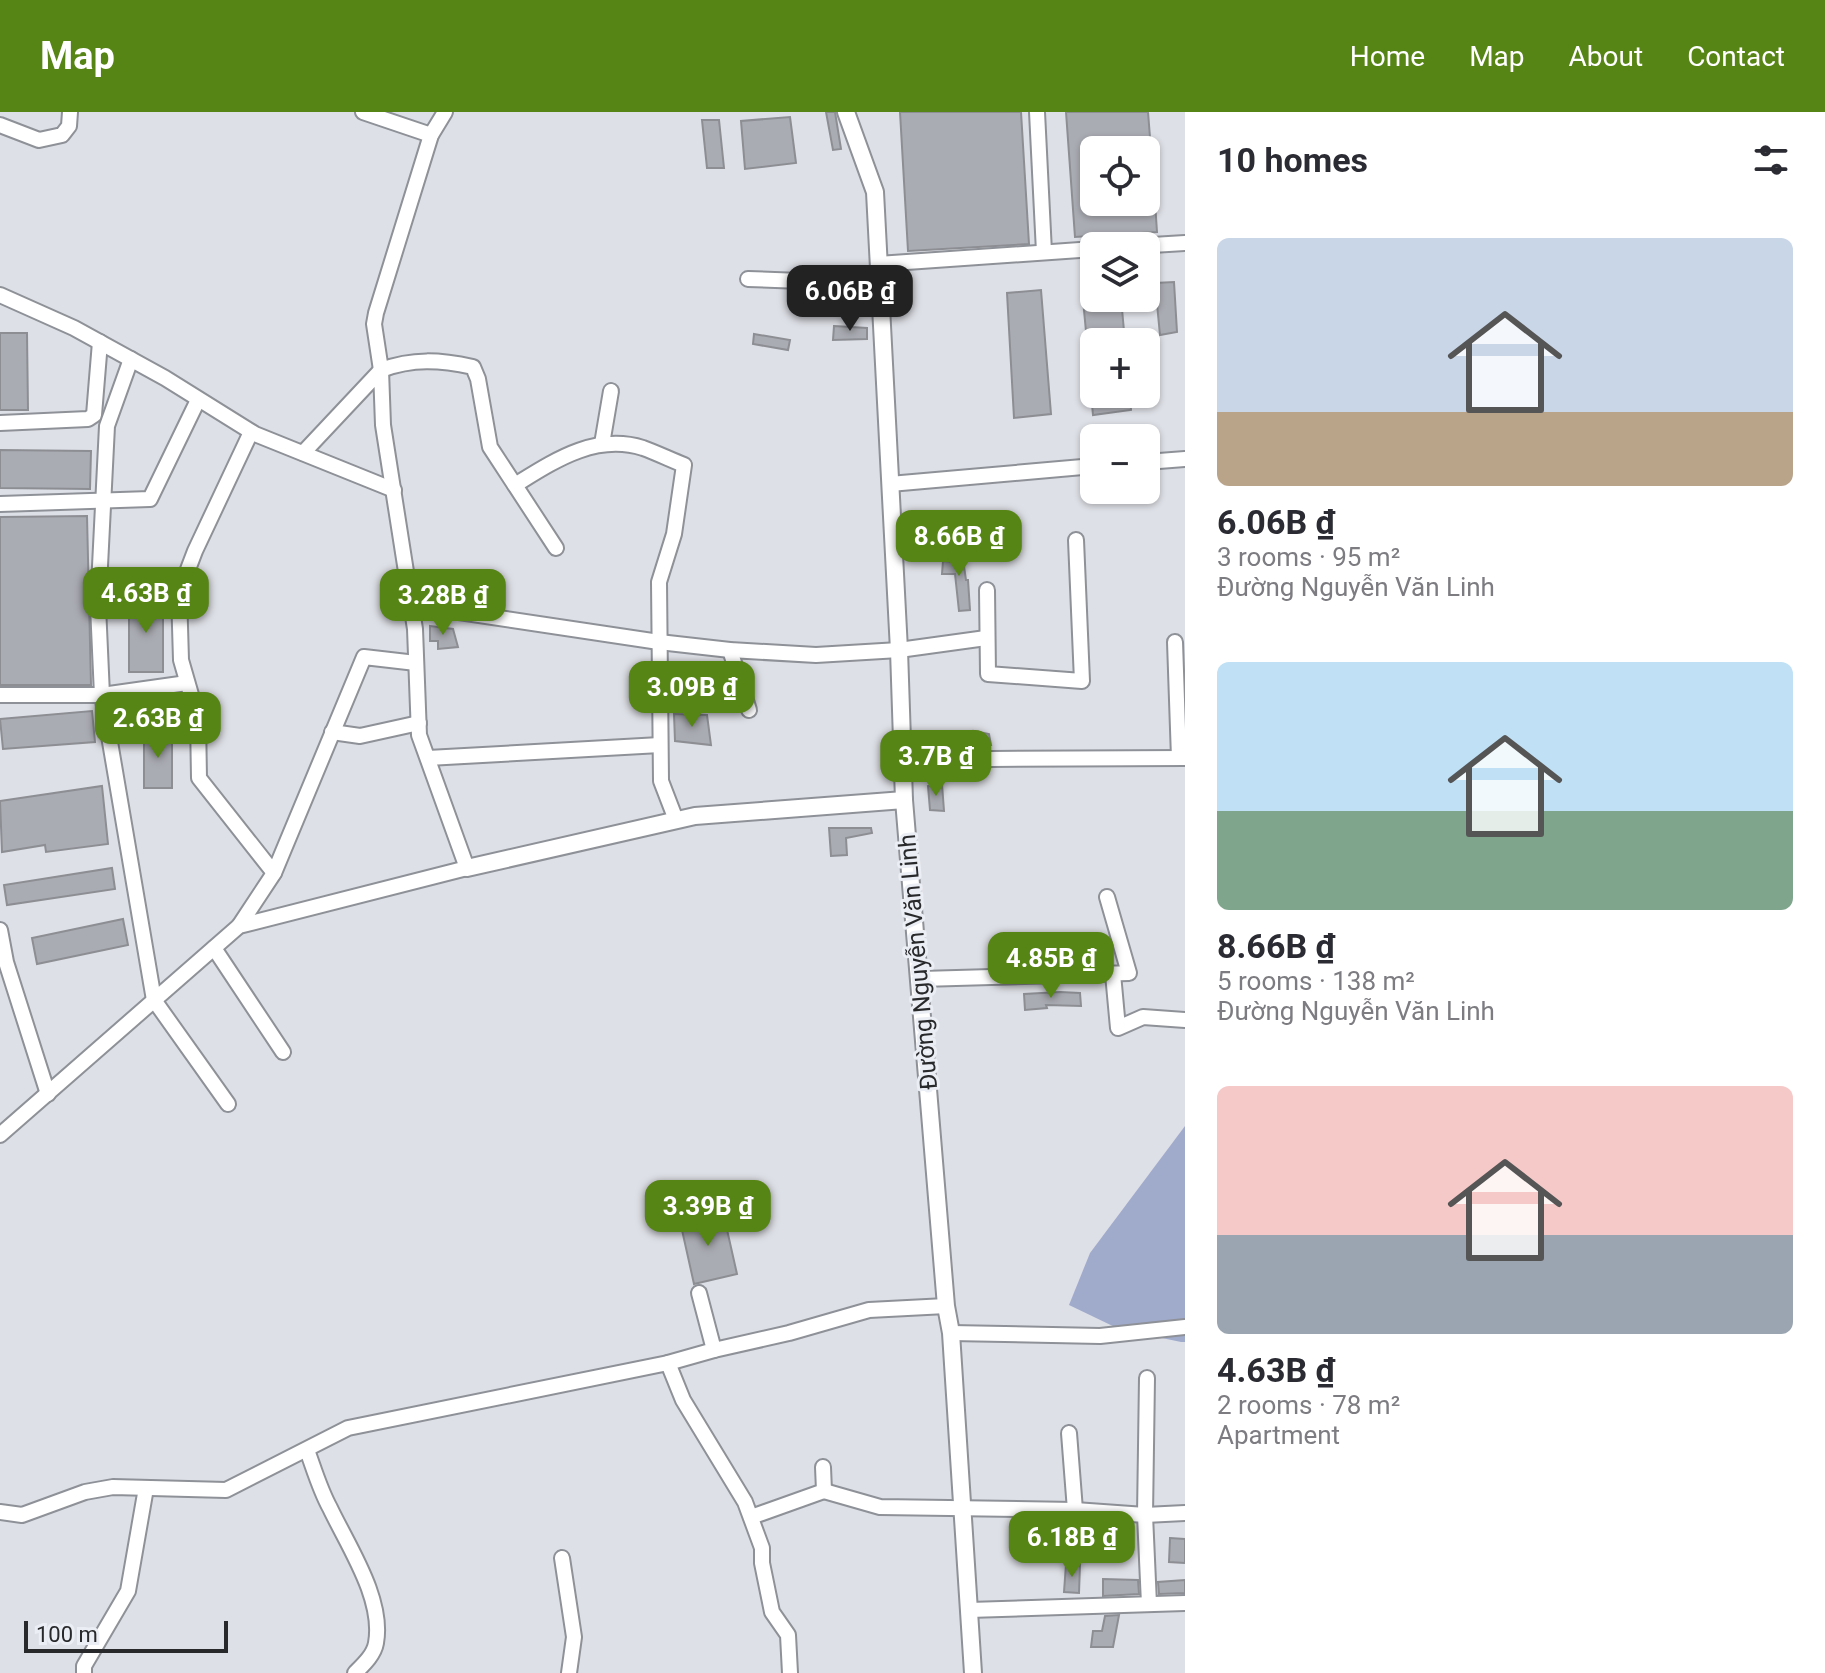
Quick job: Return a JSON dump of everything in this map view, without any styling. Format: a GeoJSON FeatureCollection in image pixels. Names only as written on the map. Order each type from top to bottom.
{"type":"FeatureCollection","features":[{"type":"Feature","properties":{"kind":"street"},"geometry":{"type":"LineString","coordinates":[[0,125],[39,140],[51,138],[62,135],[69,126],[70,112]]}},
{"type":"Feature","properties":{"kind":"street"},"geometry":{"type":"LineString","coordinates":[[363,112],[431,135]]}},
{"type":"Feature","properties":{"kind":"street"},"geometry":{"type":"LineString","coordinates":[[445,112],[431,135],[374,324],[381,370],[383,425],[412,605],[419,735],[467,868]]}},
{"type":"Feature","properties":{"kind":"street","name":"Đường Nguyễn Văn Linh"},"geometry":{"type":"LineString","coordinates":[[846,112],[875,192],[904,800],[946,1306],[951,1333],[973,1673]]}},
{"type":"Feature","properties":{"kind":"street"},"geometry":{"type":"LineString","coordinates":[[1037,112],[1044,252]]}},
{"type":"Feature","properties":{"kind":"street"},"geometry":{"type":"LineString","coordinates":[[1160,245],[1185,243]]}},
{"type":"Feature","properties":{"kind":"street"},"geometry":{"type":"LineString","coordinates":[[878,264],[1080,250]]}},
{"type":"Feature","properties":{"kind":"street"},"geometry":{"type":"LineString","coordinates":[[748,279],[880,284]]}},
{"type":"Feature","properties":{"kind":"street"},"geometry":{"type":"LineString","coordinates":[[0,295],[100,342],[251,432],[394,490]]}},
{"type":"Feature","properties":{"kind":"street"},"geometry":{"type":"LineString","coordinates":[[0,423],[88,419],[94,415],[100,342]]}},
{"type":"Feature","properties":{"kind":"street"},"geometry":{"type":"LineString","coordinates":[[131,359],[107,426],[98,606],[102,695],[154,1000],[228,1104]]}},
{"type":"Feature","properties":{"kind":"street"},"geometry":{"type":"LineString","coordinates":[[303,453],[381,370],[401,362],[436,360],[473,367],[490,447],[556,548]]}},
{"type":"Feature","properties":{"kind":"street"},"geometry":{"type":"LineString","coordinates":[[602,444],[611,391]]}},
{"type":"Feature","properties":{"kind":"street"},"geometry":{"type":"LineString","coordinates":[[0,504],[150,499],[198,400]]}},
{"type":"Feature","properties":{"kind":"street"},"geometry":{"type":"LineString","coordinates":[[251,432],[195,551],[179,593],[181,660],[198,719],[199,778],[274,873]]}},
{"type":"Feature","properties":{"kind":"street"},"geometry":{"type":"LineString","coordinates":[[515,485],[570,452],[602,444],[641,447],[684,465],[674,534],[659,582],[661,781],[676,820]]}},
{"type":"Feature","properties":{"kind":"street"},"geometry":{"type":"LineString","coordinates":[[1160,461],[1185,459]]}},
{"type":"Feature","properties":{"kind":"street"},"geometry":{"type":"LineString","coordinates":[[890,484],[1080,467]]}},
{"type":"Feature","properties":{"kind":"street"},"geometry":{"type":"LineString","coordinates":[[987,590],[988,674],[1082,681],[1076,540]]}},
{"type":"Feature","properties":{"kind":"street"},"geometry":{"type":"LineString","coordinates":[[412,605],[659,642],[816,655],[899,650],[986,638]]}},
{"type":"Feature","properties":{"kind":"street"},"geometry":{"type":"LineString","coordinates":[[904,771],[991,759],[1182,758],[1175,642]]}},
{"type":"Feature","properties":{"kind":"street"},"geometry":{"type":"LineString","coordinates":[[730,650],[749,710]]}},
{"type":"Feature","properties":{"kind":"street"},"geometry":{"type":"LineString","coordinates":[[0,1135],[239,926],[274,873],[364,657],[416,663]]}},
{"type":"Feature","properties":{"kind":"street"},"geometry":{"type":"LineString","coordinates":[[0,695],[102,695],[187,683]]}},
{"type":"Feature","properties":{"kind":"street"},"geometry":{"type":"LineString","coordinates":[[332,732],[360,736],[419,723]]}},
{"type":"Feature","properties":{"kind":"street"},"geometry":{"type":"LineString","coordinates":[[428,758],[660,745]]}},
{"type":"Feature","properties":{"kind":"street"},"geometry":{"type":"LineString","coordinates":[[239,926],[467,868],[695,816],[904,800]]}},
{"type":"Feature","properties":{"kind":"street"},"geometry":{"type":"LineString","coordinates":[[921,979],[1129,973],[1107,897]]}},
{"type":"Feature","properties":{"kind":"street"},"geometry":{"type":"LineString","coordinates":[[0,930],[6,962],[48,1094]]}},
{"type":"Feature","properties":{"kind":"street"},"geometry":{"type":"LineString","coordinates":[[214,948],[283,1052]]}},
{"type":"Feature","properties":{"kind":"street"},"geometry":{"type":"LineString","coordinates":[[1113,974],[1118,1028],[1143,1017],[1185,1020]]}},
{"type":"Feature","properties":{"kind":"street"},"geometry":{"type":"LineString","coordinates":[[699,1293],[714,1350]]}},
{"type":"Feature","properties":{"kind":"street"},"geometry":{"type":"LineString","coordinates":[[0,1512],[22,1515],[85,1492],[113,1487],[226,1490],[348,1428],[668,1363],[869,1310],[946,1306]]}},
{"type":"Feature","properties":{"kind":"street"},"geometry":{"type":"LineString","coordinates":[[951,1333],[1100,1336],[1185,1327]]}},
{"type":"Feature","properties":{"kind":"street"},"geometry":{"type":"LineString","coordinates":[[668,1363],[683,1400],[751,1517],[762,1548],[772,1612],[788,1635],[790,1673]]}},
{"type":"Feature","properties":{"kind":"street"},"geometry":{"type":"LineString","coordinates":[[1147,1378],[1145,1515],[1149,1604]]}},
{"type":"Feature","properties":{"kind":"street"},"geometry":{"type":"LineString","coordinates":[[1069,1433],[1075,1510]]}},
{"type":"Feature","properties":{"kind":"street"},"geometry":{"type":"LineString","coordinates":[[307,1450],[328,1505],[365,1573],[377,1625],[376,1646],[355,1673]]}},
{"type":"Feature","properties":{"kind":"street"},"geometry":{"type":"LineString","coordinates":[[823,1467],[824,1491]]}},
{"type":"Feature","properties":{"kind":"street"},"geometry":{"type":"LineString","coordinates":[[84,1673],[84,1666],[128,1591],[146,1488]]}},
{"type":"Feature","properties":{"kind":"street"},"geometry":{"type":"LineString","coordinates":[[751,1517],[824,1491],[880,1507],[1075,1510],[1145,1515],[1185,1513]]}},
{"type":"Feature","properties":{"kind":"street"},"geometry":{"type":"LineString","coordinates":[[562,1558],[574,1637],[569,1673]]}},
{"type":"Feature","properties":{"kind":"street"},"geometry":{"type":"LineString","coordinates":[[969,1610],[1185,1603]]}},
{"type":"Feature","properties":{"kind":"shaded area"},"geometry":{"type":"Polygon","coordinates":[[[1185,1126],[1185,1342],[1181,1342],[1119,1329],[1069,1305],[1090,1253],[1185,1126]]]}},
{"type":"Feature","properties":{"kind":"building"},"geometry":{"type":"Polygon","coordinates":[[[826,112],[835,112],[841,149],[833,150],[826,112]]]}},
{"type":"Feature","properties":{"kind":"building"},"geometry":{"type":"Polygon","coordinates":[[[900,112],[1021,112],[1029,244],[908,251],[900,112]]]}},
{"type":"Feature","properties":{"kind":"building"},"geometry":{"type":"Polygon","coordinates":[[[1066,112],[1148,112],[1150,136],[1080,136],[1080,216],[1156,216],[1157,232],[1080,232],[1080,237],[1075,237],[1066,112]]]}},
{"type":"Feature","properties":{"kind":"building"},"geometry":{"type":"Polygon","coordinates":[[[790,117],[796,163],[745,169],[741,121],[790,117]]]}},
{"type":"Feature","properties":{"kind":"building"},"geometry":{"type":"Polygon","coordinates":[[[702,120],[719,120],[724,168],[707,168],[702,120]]]}},
{"type":"Feature","properties":{"kind":"building"},"geometry":{"type":"Polygon","coordinates":[[[1174,282],[1177,332],[1160,335],[1158,312],[1160,283],[1174,282]]]}},
{"type":"Feature","properties":{"kind":"building"},"geometry":{"type":"Polygon","coordinates":[[[1041,290],[1051,414],[1014,418],[1007,293],[1041,290]]]}},
{"type":"Feature","properties":{"kind":"building"},"geometry":{"type":"Polygon","coordinates":[[[1084,312],[1122,312],[1124,328],[1086,328],[1084,312]]]}},
{"type":"Feature","properties":{"kind":"building"},"geometry":{"type":"Polygon","coordinates":[[[834,326],[867,328],[867,339],[833,340],[834,326]]]}},
{"type":"Feature","properties":{"kind":"building"},"geometry":{"type":"Polygon","coordinates":[[[0,333],[27,333],[28,410],[0,410],[0,333]]]}},
{"type":"Feature","properties":{"kind":"building"},"geometry":{"type":"Polygon","coordinates":[[[754,334],[790,340],[788,350],[753,344],[754,334]]]}},
{"type":"Feature","properties":{"kind":"building"},"geometry":{"type":"Polygon","coordinates":[[[1092,408],[1131,408],[1131,410],[1093,415],[1092,408]]]}},
{"type":"Feature","properties":{"kind":"building"},"geometry":{"type":"Polygon","coordinates":[[[0,450],[91,451],[90,489],[0,488],[0,450]]]}},
{"type":"Feature","properties":{"kind":"building"},"geometry":{"type":"Polygon","coordinates":[[[87,516],[91,685],[0,685],[0,517],[87,516]]]}},
{"type":"Feature","properties":{"kind":"building"},"geometry":{"type":"Polygon","coordinates":[[[961,546],[970,610],[959,611],[955,574],[942,574],[943,561],[954,562],[952,547],[961,546]]]}},
{"type":"Feature","properties":{"kind":"building"},"geometry":{"type":"Polygon","coordinates":[[[129,598],[163,598],[163,672],[129,672],[129,598]]]}},
{"type":"Feature","properties":{"kind":"building"},"geometry":{"type":"Polygon","coordinates":[[[430,626],[453,629],[458,647],[438,649],[438,641],[430,641],[430,626]]]}},
{"type":"Feature","properties":{"kind":"building"},"geometry":{"type":"Polygon","coordinates":[[[92,711],[95,742],[3,749],[0,719],[92,711]]]}},
{"type":"Feature","properties":{"kind":"building"},"geometry":{"type":"Polygon","coordinates":[[[674,714],[707,715],[711,745],[675,741],[674,714]]]}},
{"type":"Feature","properties":{"kind":"building"},"geometry":{"type":"Polygon","coordinates":[[[144,731],[172,731],[172,788],[144,788],[144,731]]]}},
{"type":"Feature","properties":{"kind":"building"},"geometry":{"type":"Polygon","coordinates":[[[974,731],[989,734],[991,745],[966,746],[967,752],[955,754],[955,733],[975,734],[974,731]]]}},
{"type":"Feature","properties":{"kind":"building"},"geometry":{"type":"Polygon","coordinates":[[[942,784],[944,811],[930,810],[928,786],[942,784]]]}},
{"type":"Feature","properties":{"kind":"building"},"geometry":{"type":"Polygon","coordinates":[[[102,786],[108,844],[46,852],[45,845],[2,852],[0,801],[102,786]]]}},
{"type":"Feature","properties":{"kind":"building"},"geometry":{"type":"Polygon","coordinates":[[[829,828],[871,828],[872,833],[846,838],[847,855],[831,856],[829,828]]]}},
{"type":"Feature","properties":{"kind":"building"},"geometry":{"type":"Polygon","coordinates":[[[112,868],[115,889],[7,905],[4,885],[112,868]]]}},
{"type":"Feature","properties":{"kind":"building"},"geometry":{"type":"Polygon","coordinates":[[[123,919],[128,945],[37,964],[32,938],[123,919]]]}},
{"type":"Feature","properties":{"kind":"building"},"geometry":{"type":"Polygon","coordinates":[[[1080,993],[1081,1006],[1046,1005],[1047,1008],[1025,1010],[1024,994],[1080,993]]]}},
{"type":"Feature","properties":{"kind":"building"},"geometry":{"type":"Polygon","coordinates":[[[723,1212],[737,1274],[694,1284],[680,1221],[723,1212]]]}},
{"type":"Feature","properties":{"kind":"building"},"geometry":{"type":"Polygon","coordinates":[[[1081,1520],[1130,1524],[1129,1532],[1080,1530],[1081,1520]]]}},
{"type":"Feature","properties":{"kind":"building"},"geometry":{"type":"Polygon","coordinates":[[[1170,1538],[1185,1539],[1185,1563],[1169,1562],[1170,1538]]]}},
{"type":"Feature","properties":{"kind":"building"},"geometry":{"type":"Polygon","coordinates":[[[1066,1564],[1080,1565],[1079,1593],[1064,1592],[1066,1564]]]}},
{"type":"Feature","properties":{"kind":"building"},"geometry":{"type":"Polygon","coordinates":[[[1103,1579],[1138,1580],[1139,1594],[1103,1596],[1103,1579]]]}},
{"type":"Feature","properties":{"kind":"building"},"geometry":{"type":"Polygon","coordinates":[[[1185,1580],[1185,1593],[1159,1594],[1158,1582],[1185,1580]]]}},
{"type":"Feature","properties":{"kind":"building"},"geometry":{"type":"Polygon","coordinates":[[[1119,1615],[1113,1647],[1091,1647],[1093,1631],[1102,1631],[1105,1616],[1119,1615]]]}}]}
